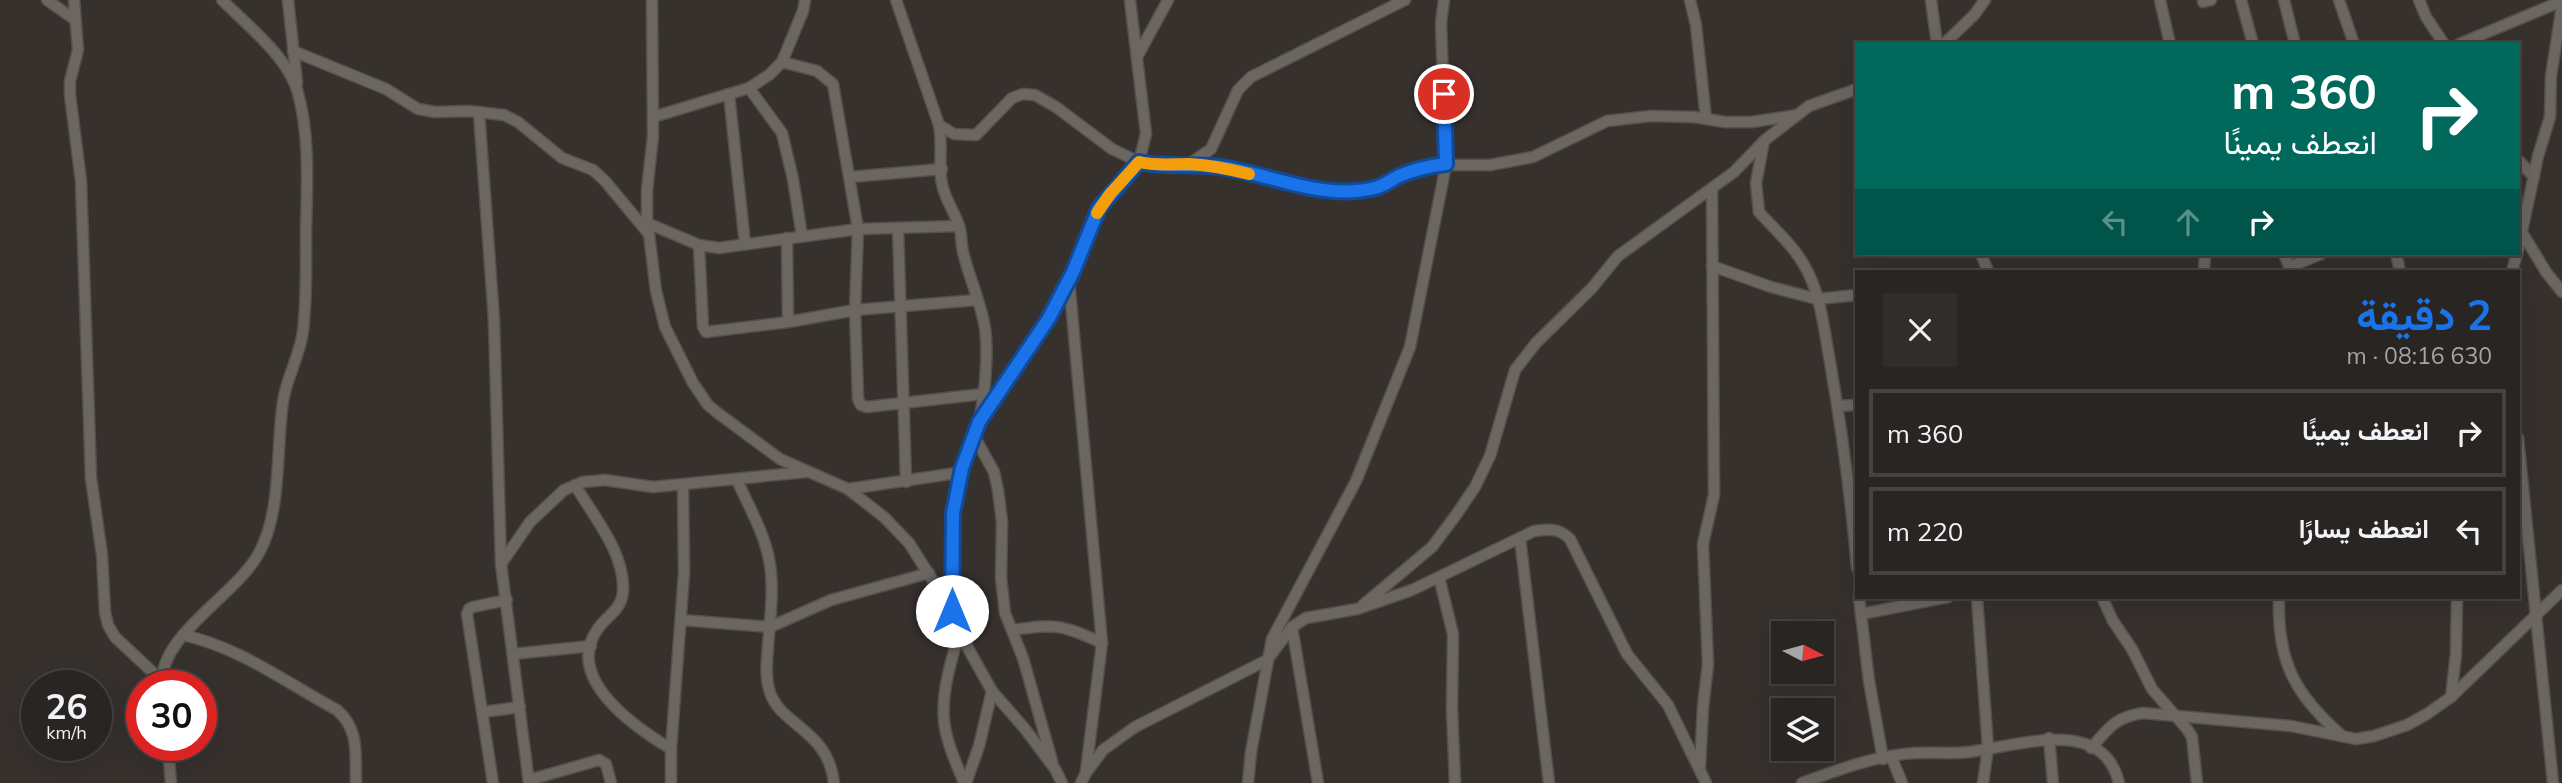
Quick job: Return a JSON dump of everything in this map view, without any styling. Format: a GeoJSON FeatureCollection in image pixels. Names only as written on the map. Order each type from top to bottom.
{"type":"FeatureCollection","features":[{"type":"Feature","properties":{"kind":"street"},"geometry":{"type":"LineString","coordinates":[[47,0],[74,19]]}},
{"type":"Feature","properties":{"kind":"street"},"geometry":{"type":"LineString","coordinates":[[74,0],[78,50],[70,81],[70,95],[80,181],[91,478],[102,555],[105,612],[115,637],[148,670]]}},
{"type":"Feature","properties":{"kind":"street"},"geometry":{"type":"LineString","coordinates":[[222,0],[276,54],[298,91]]}},
{"type":"Feature","properties":{"kind":"street"},"geometry":{"type":"LineString","coordinates":[[163,670],[170,650],[249,569],[267,531],[278,468],[283,399],[303,330],[307,166],[288,0]]}},
{"type":"Feature","properties":{"kind":"street"},"geometry":{"type":"LineString","coordinates":[[652,0],[653,117],[646,190],[648,228],[656,290],[665,327],[693,383],[708,405],[719,414],[780,459],[848,489],[892,525],[909,543],[952,611],[959,632],[992,691],[1055,769]]}},
{"type":"Feature","properties":{"kind":"street"},"geometry":{"type":"LineString","coordinates":[[653,117],[749,88],[769,75],[782,62],[803,11],[804,0]]}},
{"type":"Feature","properties":{"kind":"street"},"geometry":{"type":"LineString","coordinates":[[896,0],[939,125],[944,190],[959,226],[963,252],[985,327],[984,394],[979,422],[962,468],[953,513],[952,611]]}},
{"type":"Feature","properties":{"kind":"street"},"geometry":{"type":"LineString","coordinates":[[979,422],[1049,318],[1069,280],[1099,208],[1139,162],[1146,134],[1130,0]]}},
{"type":"Feature","properties":{"kind":"street"},"geometry":{"type":"LineString","coordinates":[[1137,57],[1168,0]]}},
{"type":"Feature","properties":{"kind":"street"},"geometry":{"type":"LineString","coordinates":[[1189,164],[1210,149],[1238,90],[1251,77],[1405,0]]}},
{"type":"Feature","properties":{"kind":"street"},"geometry":{"type":"LineString","coordinates":[[1248,783],[1251,752],[1272,639],[1356,481],[1410,347],[1446,164],[1441,23],[1444,0]]}},
{"type":"Feature","properties":{"kind":"street"},"geometry":{"type":"LineString","coordinates":[[1690,0],[1696,25],[1706,119]]}},
{"type":"Feature","properties":{"kind":"street"},"geometry":{"type":"LineString","coordinates":[[1931,0],[1937,42]]}},
{"type":"Feature","properties":{"kind":"street"},"geometry":{"type":"LineString","coordinates":[[1946,42],[1974,15],[1985,0]]}},
{"type":"Feature","properties":{"kind":"street"},"geometry":{"type":"LineString","coordinates":[[2160,0],[2170,42]]}},
{"type":"Feature","properties":{"kind":"street"},"geometry":{"type":"LineString","coordinates":[[2241,0],[2252,42]]}},
{"type":"Feature","properties":{"kind":"street"},"geometry":{"type":"LineString","coordinates":[[2284,0],[2294,42]]}},
{"type":"Feature","properties":{"kind":"street"},"geometry":{"type":"LineString","coordinates":[[2339,0],[2353,42]]}},
{"type":"Feature","properties":{"kind":"street"},"geometry":{"type":"LineString","coordinates":[[2419,0],[2426,17],[2443,42]]}},
{"type":"Feature","properties":{"kind":"street"},"geometry":{"type":"LineString","coordinates":[[2464,42],[2562,1]]}},
{"type":"Feature","properties":{"kind":"street"},"geometry":{"type":"LineString","coordinates":[[2520,245],[2550,117],[2551,76],[2562,6]]}},
{"type":"Feature","properties":{"kind":"street"},"geometry":{"type":"LineString","coordinates":[[293,51],[386,89],[418,109],[504,115],[517,122],[562,158],[593,170],[648,228],[699,245],[719,248],[858,229],[959,226]]}},
{"type":"Feature","properties":{"kind":"street"},"geometry":{"type":"LineString","coordinates":[[782,62],[817,71],[833,84],[858,229],[856,310],[860,405],[867,407],[984,394]]}},
{"type":"Feature","properties":{"kind":"street"},"geometry":{"type":"LineString","coordinates":[[749,88],[782,133],[802,236]]}},
{"type":"Feature","properties":{"kind":"street"},"geometry":{"type":"LineString","coordinates":[[1357,609],[1432,547],[1475,487],[1490,456],[1515,370],[1536,343],[1592,288],[1625,250],[1734,172],[1765,140],[1809,106],[1855,90]]}},
{"type":"Feature","properties":{"kind":"street"},"geometry":{"type":"LineString","coordinates":[[729,94],[745,244]]}},
{"type":"Feature","properties":{"kind":"street"},"geometry":{"type":"LineString","coordinates":[[939,125],[954,134],[976,135],[1012,98],[1023,94],[1035,95],[1056,107],[1112,149],[1139,162],[1152,165],[1223,167],[1306,188],[1344,191],[1376,188],[1421,167],[1446,164],[1490,165],[1533,158],[1607,121],[1651,116],[1752,122],[1797,115]]}},
{"type":"Feature","properties":{"kind":"street"},"geometry":{"type":"LineString","coordinates":[[479,112],[494,320],[501,564],[529,782],[599,760],[606,764],[611,783]]}},
{"type":"Feature","properties":{"kind":"street"},"geometry":{"type":"LineString","coordinates":[[1765,140],[1756,183],[1759,212],[1785,238],[1804,266],[1817,299],[1838,406],[1855,546]]}},
{"type":"Feature","properties":{"kind":"street"},"geometry":{"type":"LineString","coordinates":[[2520,162],[2534,177]]}},
{"type":"Feature","properties":{"kind":"street"},"geometry":{"type":"LineString","coordinates":[[850,177],[942,169]]}},
{"type":"Feature","properties":{"kind":"street"},"geometry":{"type":"LineString","coordinates":[[1700,772],[1703,707],[1709,664],[1703,544],[1714,495],[1712,188]]}},
{"type":"Feature","properties":{"kind":"street"},"geometry":{"type":"LineString","coordinates":[[898,228],[906,482]]}},
{"type":"Feature","properties":{"kind":"street"},"geometry":{"type":"LineString","coordinates":[[2523,234],[2562,292]]}},
{"type":"Feature","properties":{"kind":"street"},"geometry":{"type":"LineString","coordinates":[[787,238],[788,321]]}},
{"type":"Feature","properties":{"kind":"street"},"geometry":{"type":"LineString","coordinates":[[699,245],[703,327],[706,332],[856,310],[976,300]]}},
{"type":"Feature","properties":{"kind":"street"},"geometry":{"type":"LineString","coordinates":[[2290,269],[2316,256]]}},
{"type":"Feature","properties":{"kind":"street"},"geometry":{"type":"LineString","coordinates":[[1712,266],[1771,287],[1817,299],[1855,295]]}},
{"type":"Feature","properties":{"kind":"street"},"geometry":{"type":"LineString","coordinates":[[1069,280],[1102,643],[1084,778]]}},
{"type":"Feature","properties":{"kind":"street"},"geometry":{"type":"LineString","coordinates":[[1838,406],[1855,404]]}},
{"type":"Feature","properties":{"kind":"street"},"geometry":{"type":"LineString","coordinates":[[974,436],[994,472],[998,490],[1002,522],[1001,578],[1005,613],[1023,658],[1055,769],[1062,783]]}},
{"type":"Feature","properties":{"kind":"street"},"geometry":{"type":"LineString","coordinates":[[2520,456],[2553,783]]}},
{"type":"Feature","properties":{"kind":"street"},"geometry":{"type":"LineString","coordinates":[[848,489],[944,477],[957,473],[962,468]]}},
{"type":"Feature","properties":{"kind":"street"},"geometry":{"type":"LineString","coordinates":[[501,564],[530,522],[564,490],[583,482],[605,480],[635,486],[683,485],[807,472]]}},
{"type":"Feature","properties":{"kind":"street"},"geometry":{"type":"LineString","coordinates":[[737,480],[771,565],[767,668],[769,690],[782,710],[813,737],[828,756],[834,783]]}},
{"type":"Feature","properties":{"kind":"street"},"geometry":{"type":"LineString","coordinates":[[575,485],[610,543],[622,569],[623,593],[619,607],[595,632],[591,646],[590,670],[610,702],[628,721],[671,748]]}},
{"type":"Feature","properties":{"kind":"street"},"geometry":{"type":"LineString","coordinates":[[671,783],[671,748],[681,620],[683,485]]}},
{"type":"Feature","properties":{"kind":"street"},"geometry":{"type":"LineString","coordinates":[[1084,778],[1104,750],[1135,727],[1267,660],[1292,626],[1306,618],[1357,609],[1412,590],[1534,531],[1552,528],[1562,531],[1570,539],[1627,654],[1668,705],[1706,783]]}},
{"type":"Feature","properties":{"kind":"street"},"geometry":{"type":"LineString","coordinates":[[1520,538],[1549,783]]}},
{"type":"Feature","properties":{"kind":"street"},"geometry":{"type":"LineString","coordinates":[[681,620],[770,627],[831,600],[929,573]]}},
{"type":"Feature","properties":{"kind":"street"},"geometry":{"type":"LineString","coordinates":[[1439,577],[1453,634],[1455,783]]}},
{"type":"Feature","properties":{"kind":"street"},"geometry":{"type":"LineString","coordinates":[[2091,748],[2116,721],[2143,713],[2291,726],[2357,739],[2407,725],[2451,696],[2562,590]]}},
{"type":"Feature","properties":{"kind":"street"},"geometry":{"type":"LineString","coordinates":[[1859,599],[1869,681],[1887,757],[1902,783]]}},
{"type":"Feature","properties":{"kind":"street"},"geometry":{"type":"LineString","coordinates":[[1861,614],[1938,599]]}},
{"type":"Feature","properties":{"kind":"street"},"geometry":{"type":"LineString","coordinates":[[1977,599],[1988,748],[1983,783]]}},
{"type":"Feature","properties":{"kind":"street"},"geometry":{"type":"LineString","coordinates":[[2103,599],[2152,689],[2192,737],[2197,783]]}},
{"type":"Feature","properties":{"kind":"street"},"geometry":{"type":"LineString","coordinates":[[2279,599],[2283,652],[2289,670],[2314,710],[2343,736]]}},
{"type":"Feature","properties":{"kind":"street"},"geometry":{"type":"LineString","coordinates":[[2451,696],[2456,654],[2457,599]]}},
{"type":"Feature","properties":{"kind":"street"},"geometry":{"type":"LineString","coordinates":[[493,783],[467,614],[468,609],[507,600]]}},
{"type":"Feature","properties":{"kind":"street"},"geometry":{"type":"LineString","coordinates":[[1012,630],[1052,625],[1070,628],[1102,643]]}},
{"type":"Feature","properties":{"kind":"street"},"geometry":{"type":"LineString","coordinates":[[1292,626],[1318,783]]}},
{"type":"Feature","properties":{"kind":"street"},"geometry":{"type":"LineString","coordinates":[[959,632],[944,696],[944,719],[948,744],[965,783]]}},
{"type":"Feature","properties":{"kind":"street"},"geometry":{"type":"LineString","coordinates":[[183,635],[241,655],[337,710],[347,719],[354,731],[356,783]]}},
{"type":"Feature","properties":{"kind":"street"},"geometry":{"type":"LineString","coordinates":[[513,654],[591,646]]}},
{"type":"Feature","properties":{"kind":"street"},"geometry":{"type":"LineString","coordinates":[[965,783],[979,746],[992,691]]}},
{"type":"Feature","properties":{"kind":"street"},"geometry":{"type":"LineString","coordinates":[[483,712],[520,707]]}},
{"type":"Feature","properties":{"kind":"street"},"geometry":{"type":"LineString","coordinates":[[2049,738],[2053,783]]}},
{"type":"Feature","properties":{"kind":"street"},"geometry":{"type":"LineString","coordinates":[[1802,783],[1887,757],[1916,753],[1964,753],[2049,738],[2080,743],[2100,752],[2111,763],[2119,783]]}},
{"type":"Feature","properties":{"kind":"street"},"geometry":{"type":"LineString","coordinates":[[169,761],[171,783]]}},
{"type":"Feature","properties":{"kind":"slow traffic"},"geometry":{"type":"LineString","coordinates":[[1097,213],[1139,162],[1152,165],[1223,167],[1249,174]]}},
{"type":"Feature","properties":{"kind":"route"},"geometry":{"type":"LineString","coordinates":[[952,611],[953,513],[962,468],[979,422],[1049,318],[1073,272],[1099,208],[1139,162],[1152,165],[1223,167],[1306,188],[1344,191],[1376,188],[1421,167],[1446,164],[1444,94]]}}]}
